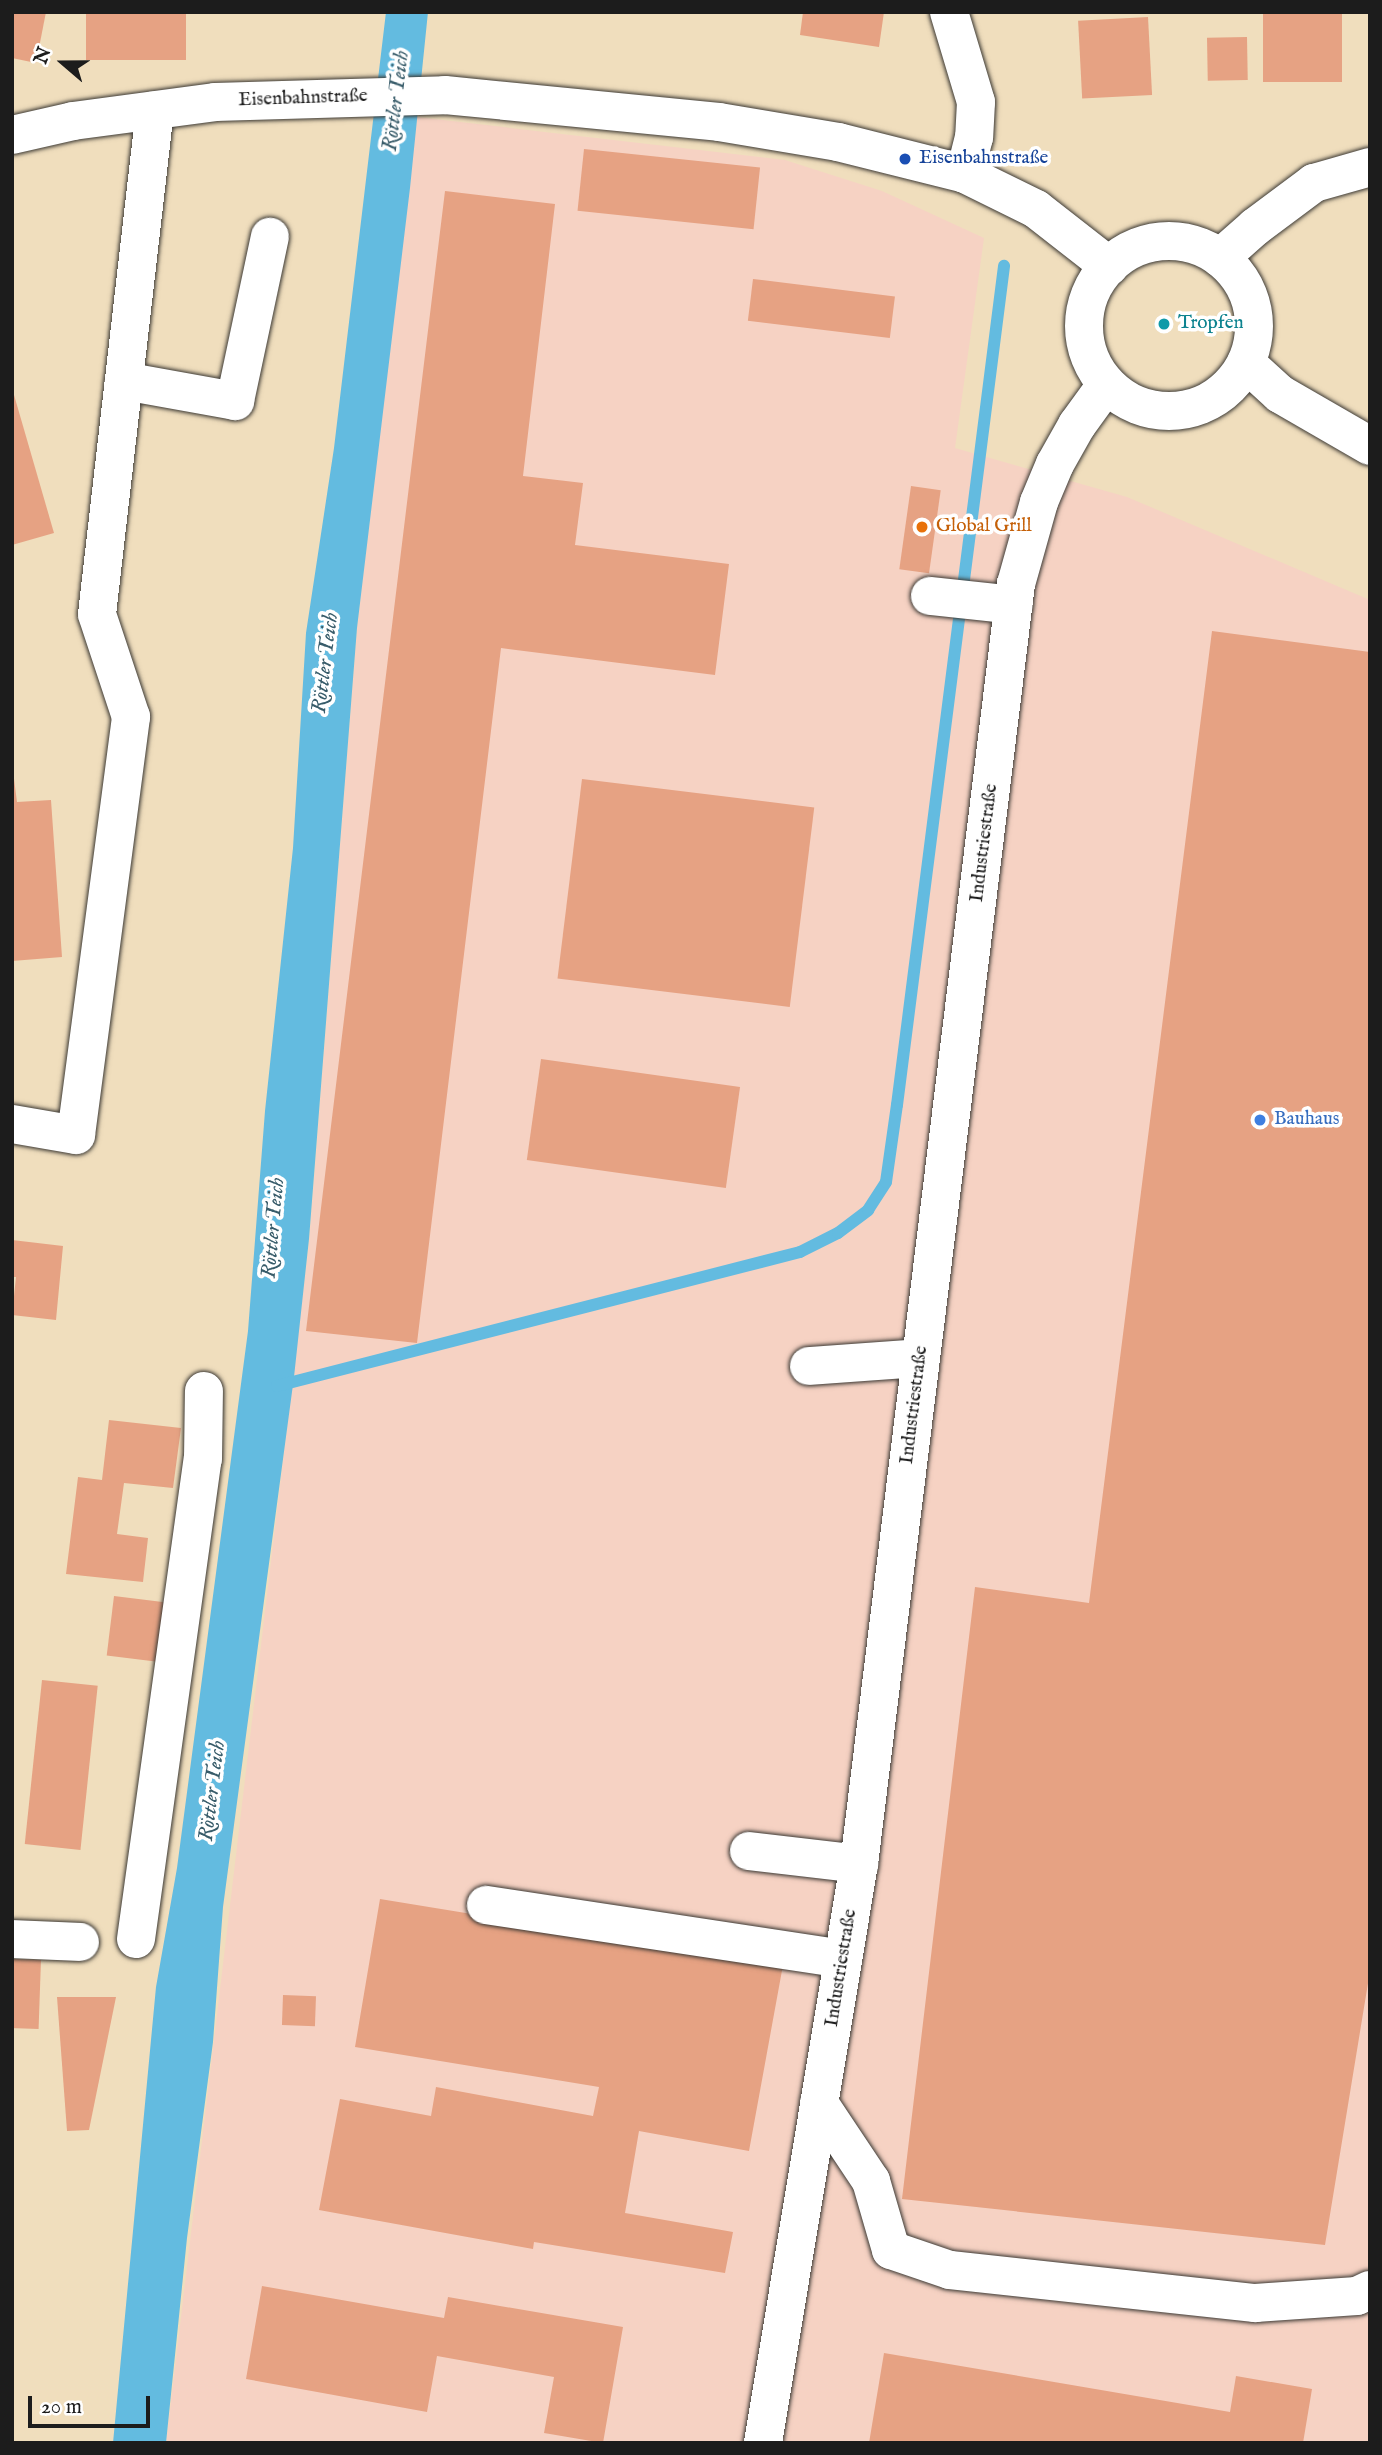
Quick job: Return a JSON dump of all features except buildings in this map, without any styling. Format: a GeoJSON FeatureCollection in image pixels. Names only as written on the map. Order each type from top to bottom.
{"type":"FeatureCollection","features":[{"type":"Feature","properties":{"kind":"street"},"geometry":{"type":"LineString","coordinates":[[949,12],[976,102],[974,137],[965,174]]}},
{"type":"Feature","properties":{"kind":"street","name":"Eisenbahnstraße"},"geometry":{"type":"LineString","coordinates":[[12,135],[73,121],[215,102],[445,95],[719,122],[838,142],[965,174],[1036,209],[1109,265]]}},
{"type":"Feature","properties":{"kind":"street"},"geometry":{"type":"LineString","coordinates":[[12,1124],[76,1135],[131,717],[97,614],[155,110]]}},
{"type":"Feature","properties":{"kind":"street"},"geometry":{"type":"LineString","coordinates":[[1220,258],[1255,227],[1314,183],[1370,167]]}},
{"type":"Feature","properties":{"kind":"street"},"geometry":{"type":"LineString","coordinates":[[124,381],[235,401],[270,237]]}},
{"type":"Feature","properties":{"kind":"street"},"geometry":{"type":"LineString","coordinates":[[1163,241],[1193,244],[1220,258],[1240,279],[1251,306],[1253,335],[1246,363],[1230,386],[1208,402],[1181,411],[1154,410],[1141,406],[1128,401],[1106,385],[1089,357],[1083,324],[1090,293],[1109,265],[1133,248],[1163,241]]}},
{"type":"Feature","properties":{"kind":"street"},"geometry":{"type":"LineString","coordinates":[[1246,363],[1280,394],[1370,446]]}},
{"type":"Feature","properties":{"kind":"street","name":"Industriestraße"},"geometry":{"type":"LineString","coordinates":[[763,2443],[859,1864],[921,1357],[996,603],[1020,565],[1039,502],[1077,425],[1106,385]]}},
{"type":"Feature","properties":{"kind":"street"},"geometry":{"type":"LineString","coordinates":[[930,597],[996,603]]}},
{"type":"Feature","properties":{"kind":"street"},"geometry":{"type":"LineString","coordinates":[[809,1366],[921,1357]]}},
{"type":"Feature","properties":{"kind":"street"},"geometry":{"type":"LineString","coordinates":[[136,1939],[204,1459],[204,1391]]}},
{"type":"Feature","properties":{"kind":"street"},"geometry":{"type":"LineString","coordinates":[[749,1851],[859,1864]]}},
{"type":"Feature","properties":{"kind":"street"},"geometry":{"type":"LineString","coordinates":[[486,1906],[843,1959]]}},
{"type":"Feature","properties":{"kind":"street"},"geometry":{"type":"LineString","coordinates":[[12,1939],[80,1942]]}},
{"type":"Feature","properties":{"kind":"street"},"geometry":{"type":"LineString","coordinates":[[819,2103],[871,2181],[891,2250],[950,2270],[1255,2303],[1357,2297],[1370,2290]]}},
{"type":"Feature","properties":{"kind":"shaded area"},"geometry":{"type":"Polygon","coordinates":[[[417,117],[785,160],[882,191],[984,238],[955,448],[1127,497],[1370,600],[1370,2443],[166,2443],[309,1242],[357,628],[417,117]]]}},
{"type":"Feature","properties":{"kind":"water","name":"Röttler Teich"},"geometry":{"type":"Polygon","coordinates":[[[386,12],[428,12],[410,188],[357,628],[309,1239],[294,1377],[223,1907],[213,2042],[187,2238],[166,2443],[113,2443],[156,1987],[177,1868],[248,1331],[265,1111],[293,848],[306,633],[334,448],[386,12]]]}},
{"type":"Feature","properties":{"kind":"waterway"},"geometry":{"type":"LineString","coordinates":[[277,1386],[800,1252],[838,1233],[868,1210],[886,1182],[1004,266]]}},
{"type":"Feature","properties":{"kind":"place","name":"Eisenbahnstraße"},"geometry":{"type":"Point","coordinates":[905,159]}},
{"type":"Feature","properties":{"kind":"place","name":"Tropfen"},"geometry":{"type":"Point","coordinates":[1164,324]}},
{"type":"Feature","properties":{"kind":"place","name":"Global Grill"},"geometry":{"type":"Point","coordinates":[922,527]}},
{"type":"Feature","properties":{"kind":"place","name":"Bauhaus"},"geometry":{"type":"Point","coordinates":[1260,1120]}}]}
